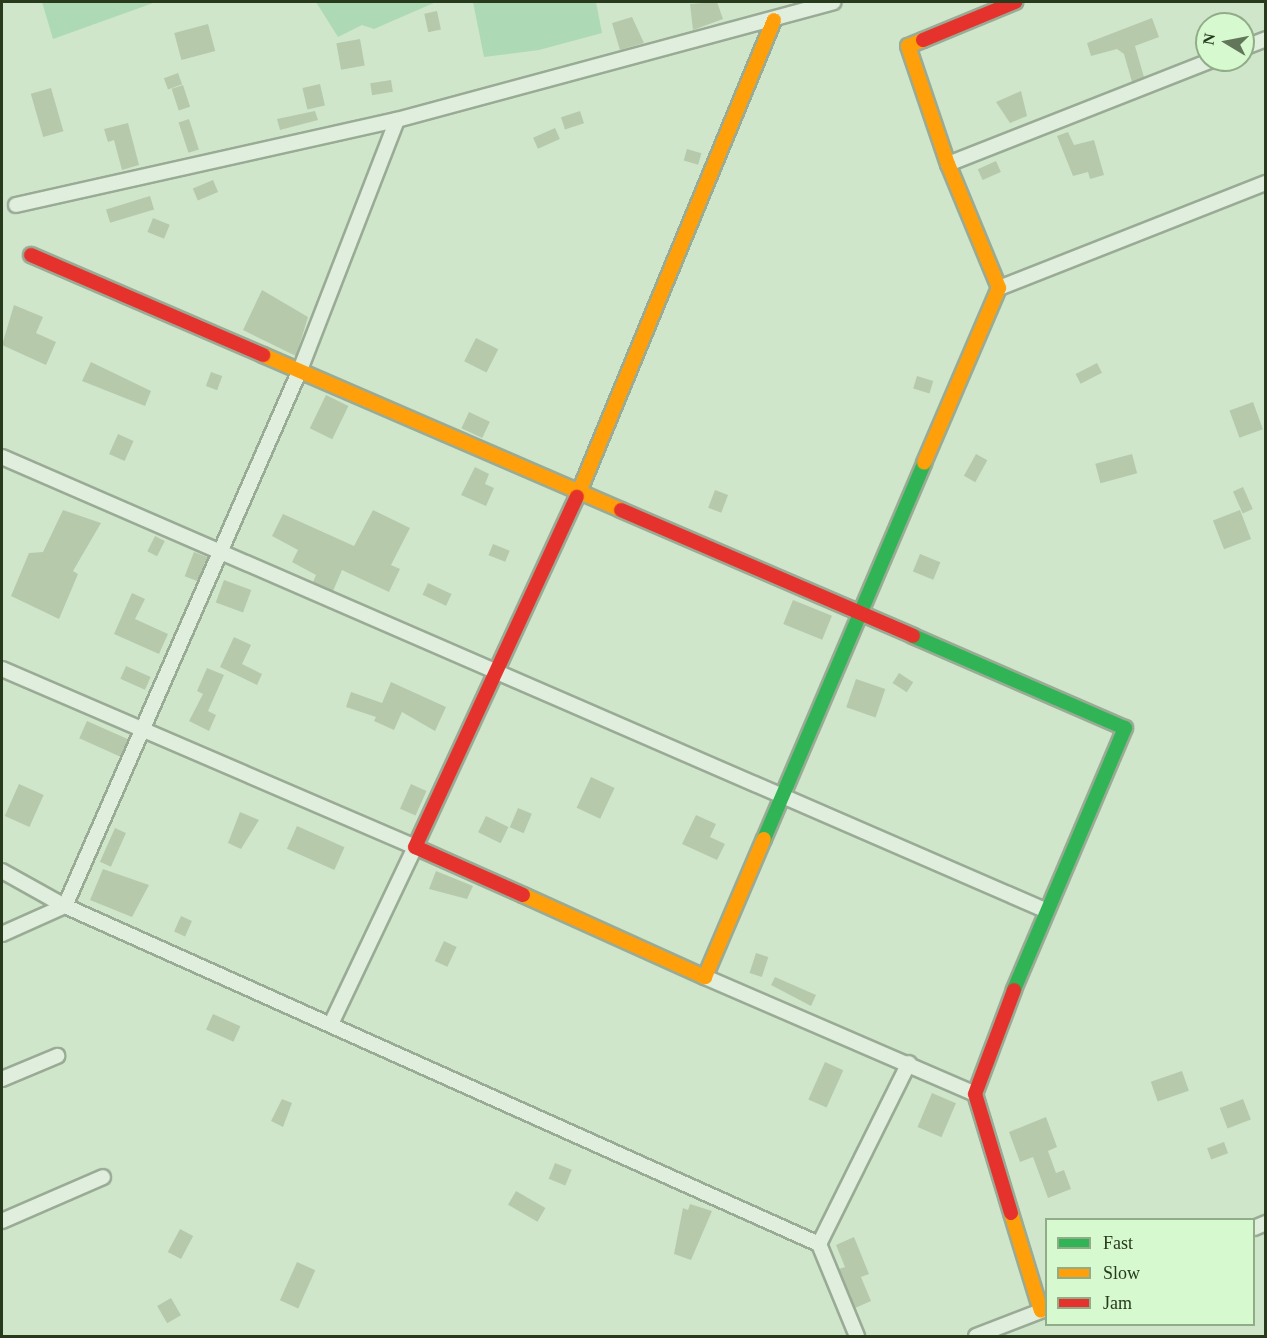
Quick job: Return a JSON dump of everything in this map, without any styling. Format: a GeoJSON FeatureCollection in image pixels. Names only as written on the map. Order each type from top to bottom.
{"type":"FeatureCollection","features":[{"type":"Feature","properties":{"kind":"street"},"geometry":{"type":"LineString","coordinates":[[16,205],[397,120],[774,20],[833,2]]}},
{"type":"Feature","properties":{"kind":"street"},"geometry":{"type":"LineString","coordinates":[[999,288],[948,164],[908,46],[1015,2]]}},
{"type":"Feature","properties":{"kind":"street"},"geometry":{"type":"LineString","coordinates":[[331,1024],[500,670],[580,490],[774,20]]}},
{"type":"Feature","properties":{"kind":"street"},"geometry":{"type":"LineString","coordinates":[[948,164],[1195,67]]}},
{"type":"Feature","properties":{"kind":"street"},"geometry":{"type":"LineString","coordinates":[[2,934],[65,906],[141,728],[221,553],[300,370],[397,120]]}},
{"type":"Feature","properties":{"kind":"street"},"geometry":{"type":"LineString","coordinates":[[705,977],[857,613],[999,288],[1266,183]]}},
{"type":"Feature","properties":{"kind":"street"},"geometry":{"type":"LineString","coordinates":[[31,255],[580,490],[857,613],[1125,728],[1045,910],[975,1094],[1044,1310],[976,1336]]}},
{"type":"Feature","properties":{"kind":"street"},"geometry":{"type":"LineString","coordinates":[[2,457],[221,553],[500,670],[779,798],[1045,910]]}},
{"type":"Feature","properties":{"kind":"street"},"geometry":{"type":"LineString","coordinates":[[2,669],[415,847],[705,977],[909,1063],[975,1094]]}},
{"type":"Feature","properties":{"kind":"street"},"geometry":{"type":"LineString","coordinates":[[2,871],[65,906],[819,1244],[856,1336]]}},
{"type":"Feature","properties":{"kind":"street"},"geometry":{"type":"LineString","coordinates":[[2,1079],[57,1056]]}},
{"type":"Feature","properties":{"kind":"street"},"geometry":{"type":"LineString","coordinates":[[819,1244],[909,1063]]}},
{"type":"Feature","properties":{"kind":"street"},"geometry":{"type":"LineString","coordinates":[[2,1221],[103,1177]]}},
{"type":"Feature","properties":{"kind":"green space"},"geometry":{"type":"Polygon","coordinates":[[[42,2],[156,2],[53,39],[42,2]]]}},
{"type":"Feature","properties":{"kind":"green space"},"geometry":{"type":"Polygon","coordinates":[[[316,2],[436,2],[374,29],[362,25],[338,37],[316,2]]]}},
{"type":"Feature","properties":{"kind":"green space"},"geometry":{"type":"Polygon","coordinates":[[[473,2],[596,2],[602,33],[539,50],[484,57],[473,2]]]}},
{"type":"Feature","properties":{"kind":"building"},"geometry":{"type":"Polygon","coordinates":[[[717,2],[723,19],[693,30],[690,4],[717,2]]]}},
{"type":"Feature","properties":{"kind":"building"},"geometry":{"type":"Polygon","coordinates":[[[437,11],[441,30],[428,32],[424,14],[437,11]]]}},
{"type":"Feature","properties":{"kind":"building"},"geometry":{"type":"Polygon","coordinates":[[[632,17],[644,43],[620,50],[612,23],[632,17]]]}},
{"type":"Feature","properties":{"kind":"building"},"geometry":{"type":"Polygon","coordinates":[[[1152,18],[1159,37],[1135,46],[1144,77],[1132,82],[1124,54],[1117,49],[1091,56],[1087,43],[1152,18]]]}},
{"type":"Feature","properties":{"kind":"building"},"geometry":{"type":"Polygon","coordinates":[[[208,24],[215,51],[181,60],[174,33],[208,24]]]}},
{"type":"Feature","properties":{"kind":"building"},"geometry":{"type":"Polygon","coordinates":[[[360,39],[365,66],[341,70],[336,43],[360,39]]]}},
{"type":"Feature","properties":{"kind":"building"},"geometry":{"type":"Polygon","coordinates":[[[178,73],[182,84],[168,89],[164,78],[178,73]]]}},
{"type":"Feature","properties":{"kind":"building"},"geometry":{"type":"Polygon","coordinates":[[[391,80],[393,92],[372,95],[370,83],[391,80]]]}},
{"type":"Feature","properties":{"kind":"building"},"geometry":{"type":"Polygon","coordinates":[[[320,84],[325,105],[307,109],[302,88],[320,84]]]}},
{"type":"Feature","properties":{"kind":"building"},"geometry":{"type":"Polygon","coordinates":[[[183,85],[190,107],[179,111],[172,89],[183,85]]]}},
{"type":"Feature","properties":{"kind":"building"},"geometry":{"type":"Polygon","coordinates":[[[51,88],[63,131],[43,137],[31,94],[51,88]]]}},
{"type":"Feature","properties":{"kind":"building"},"geometry":{"type":"Polygon","coordinates":[[[1021,91],[1027,116],[1010,123],[996,102],[1021,91]]]}},
{"type":"Feature","properties":{"kind":"building"},"geometry":{"type":"Polygon","coordinates":[[[315,111],[318,120],[280,130],[277,119],[315,111]]]}},
{"type":"Feature","properties":{"kind":"building"},"geometry":{"type":"Polygon","coordinates":[[[580,111],[584,123],[565,130],[561,117],[580,111]]]}},
{"type":"Feature","properties":{"kind":"building"},"geometry":{"type":"Polygon","coordinates":[[[189,119],[199,149],[188,153],[179,122],[189,119]]]}},
{"type":"Feature","properties":{"kind":"building"},"geometry":{"type":"Polygon","coordinates":[[[128,123],[139,165],[122,170],[114,140],[108,142],[104,129],[128,123]]]}},
{"type":"Feature","properties":{"kind":"building"},"geometry":{"type":"Polygon","coordinates":[[[555,128],[560,139],[538,149],[533,138],[555,128]]]}},
{"type":"Feature","properties":{"kind":"building"},"geometry":{"type":"Polygon","coordinates":[[[1068,132],[1074,145],[1094,140],[1104,175],[1090,179],[1088,172],[1073,176],[1057,136],[1068,132]]]}},
{"type":"Feature","properties":{"kind":"building"},"geometry":{"type":"Polygon","coordinates":[[[687,149],[701,153],[698,165],[684,161],[687,149]]]}},
{"type":"Feature","properties":{"kind":"building"},"geometry":{"type":"Polygon","coordinates":[[[996,161],[1001,172],[983,180],[978,169],[996,161]]]}},
{"type":"Feature","properties":{"kind":"building"},"geometry":{"type":"Polygon","coordinates":[[[213,180],[218,192],[198,201],[193,189],[213,180]]]}},
{"type":"Feature","properties":{"kind":"building"},"geometry":{"type":"Polygon","coordinates":[[[150,196],[154,209],[110,223],[106,209],[150,196]]]}},
{"type":"Feature","properties":{"kind":"building"},"geometry":{"type":"Polygon","coordinates":[[[153,218],[170,225],[164,239],[147,232],[153,218]]]}},
{"type":"Feature","properties":{"kind":"building"},"geometry":{"type":"Polygon","coordinates":[[[262,290],[308,317],[296,356],[243,330],[262,290]]]}},
{"type":"Feature","properties":{"kind":"building"},"geometry":{"type":"Polygon","coordinates":[[[14,305],[43,317],[36,333],[56,342],[46,365],[2,345],[14,305]]]}},
{"type":"Feature","properties":{"kind":"building"},"geometry":{"type":"Polygon","coordinates":[[[476,338],[498,349],[486,373],[464,361],[476,338]]]}},
{"type":"Feature","properties":{"kind":"building"},"geometry":{"type":"Polygon","coordinates":[[[91,362],[151,391],[145,406],[82,381],[91,362]]]}},
{"type":"Feature","properties":{"kind":"building"},"geometry":{"type":"Polygon","coordinates":[[[1097,363],[1102,373],[1081,384],[1076,374],[1097,363]]]}},
{"type":"Feature","properties":{"kind":"building"},"geometry":{"type":"Polygon","coordinates":[[[211,372],[222,376],[217,390],[206,386],[211,372]]]}},
{"type":"Feature","properties":{"kind":"building"},"geometry":{"type":"Polygon","coordinates":[[[917,376],[933,381],[929,393],[913,388],[917,376]]]}},
{"type":"Feature","properties":{"kind":"building"},"geometry":{"type":"Polygon","coordinates":[[[326,395],[348,406],[332,439],[310,428],[326,395]]]}},
{"type":"Feature","properties":{"kind":"building"},"geometry":{"type":"Polygon","coordinates":[[[1253,402],[1263,429],[1239,438],[1230,411],[1253,402]]]}},
{"type":"Feature","properties":{"kind":"building"},"geometry":{"type":"Polygon","coordinates":[[[469,412],[490,422],[482,438],[461,428],[469,412]]]}},
{"type":"Feature","properties":{"kind":"building"},"geometry":{"type":"Polygon","coordinates":[[[118,434],[134,441],[125,461],[109,454],[118,434]]]}},
{"type":"Feature","properties":{"kind":"building"},"geometry":{"type":"Polygon","coordinates":[[[976,454],[987,460],[975,482],[964,476],[976,454]]]}},
{"type":"Feature","properties":{"kind":"building"},"geometry":{"type":"Polygon","coordinates":[[[1132,454],[1137,473],[1100,483],[1095,464],[1132,454]]]}},
{"type":"Feature","properties":{"kind":"building"},"geometry":{"type":"Polygon","coordinates":[[[475,467],[489,474],[485,484],[494,488],[486,506],[461,495],[475,467]]]}},
{"type":"Feature","properties":{"kind":"building"},"geometry":{"type":"Polygon","coordinates":[[[1243,487],[1253,509],[1243,513],[1233,491],[1243,487]]]}},
{"type":"Feature","properties":{"kind":"building"},"geometry":{"type":"Polygon","coordinates":[[[715,490],[728,495],[721,513],[708,508],[715,490]]]}},
{"type":"Feature","properties":{"kind":"building"},"geometry":{"type":"Polygon","coordinates":[[[63,510],[101,523],[73,571],[78,574],[59,619],[11,596],[29,553],[43,552],[63,510]]]}},
{"type":"Feature","properties":{"kind":"building"},"geometry":{"type":"Polygon","coordinates":[[[373,510],[410,528],[391,565],[400,569],[389,592],[342,570],[333,591],[313,582],[316,575],[292,562],[298,550],[272,536],[283,514],[354,546],[373,510]]]}},
{"type":"Feature","properties":{"kind":"building"},"geometry":{"type":"Polygon","coordinates":[[[1240,510],[1251,539],[1224,549],[1213,520],[1240,510]]]}},
{"type":"Feature","properties":{"kind":"building"},"geometry":{"type":"Polygon","coordinates":[[[155,536],[165,541],[157,556],[147,551],[155,536]]]}},
{"type":"Feature","properties":{"kind":"building"},"geometry":{"type":"Polygon","coordinates":[[[493,544],[510,551],[505,562],[489,555],[493,544]]]}},
{"type":"Feature","properties":{"kind":"building"},"geometry":{"type":"Polygon","coordinates":[[[194,552],[207,557],[198,581],[185,576],[194,552]]]}},
{"type":"Feature","properties":{"kind":"building"},"geometry":{"type":"Polygon","coordinates":[[[920,554],[940,562],[933,580],[913,572],[920,554]]]}},
{"type":"Feature","properties":{"kind":"building"},"geometry":{"type":"Polygon","coordinates":[[[224,580],[251,590],[243,612],[216,603],[224,580]]]}},
{"type":"Feature","properties":{"kind":"building"},"geometry":{"type":"Polygon","coordinates":[[[428,583],[452,594],[446,606],[423,595],[428,583]]]}},
{"type":"Feature","properties":{"kind":"building"},"geometry":{"type":"Polygon","coordinates":[[[132,593],[145,599],[135,619],[168,634],[159,654],[114,634],[132,593]]]}},
{"type":"Feature","properties":{"kind":"building"},"geometry":{"type":"Polygon","coordinates":[[[793,600],[832,616],[822,640],[783,624],[793,600]]]}},
{"type":"Feature","properties":{"kind":"building"},"geometry":{"type":"Polygon","coordinates":[[[234,637],[251,645],[242,664],[262,674],[257,685],[220,667],[234,637]]]}},
{"type":"Feature","properties":{"kind":"building"},"geometry":{"type":"Polygon","coordinates":[[[126,666],[151,677],[145,690],[120,679],[126,666]]]}},
{"type":"Feature","properties":{"kind":"building"},"geometry":{"type":"Polygon","coordinates":[[[207,668],[224,675],[208,711],[216,715],[209,731],[189,721],[203,694],[197,691],[207,668]]]}},
{"type":"Feature","properties":{"kind":"building"},"geometry":{"type":"Polygon","coordinates":[[[899,673],[913,682],[907,692],[892,683],[899,673]]]}},
{"type":"Feature","properties":{"kind":"building"},"geometry":{"type":"Polygon","coordinates":[[[856,679],[885,689],[876,717],[846,707],[856,679]]]}},
{"type":"Feature","properties":{"kind":"building"},"geometry":{"type":"Polygon","coordinates":[[[391,682],[446,707],[435,731],[402,712],[394,730],[374,721],[376,717],[346,707],[351,692],[382,703],[391,682]]]}},
{"type":"Feature","properties":{"kind":"building"},"geometry":{"type":"Polygon","coordinates":[[[87,721],[128,739],[120,757],[79,738],[87,721]]]}},
{"type":"Feature","properties":{"kind":"building"},"geometry":{"type":"Polygon","coordinates":[[[591,777],[615,788],[600,819],[577,808],[591,777]]]}},
{"type":"Feature","properties":{"kind":"building"},"geometry":{"type":"Polygon","coordinates":[[[19,784],[44,795],[29,827],[5,816],[19,784]]]}},
{"type":"Feature","properties":{"kind":"building"},"geometry":{"type":"Polygon","coordinates":[[[411,784],[427,791],[416,816],[400,809],[411,784]]]}},
{"type":"Feature","properties":{"kind":"building"},"geometry":{"type":"Polygon","coordinates":[[[518,808],[532,814],[524,833],[510,827],[518,808]]]}},
{"type":"Feature","properties":{"kind":"building"},"geometry":{"type":"Polygon","coordinates":[[[240,812],[259,820],[241,849],[228,843],[240,812]]]}},
{"type":"Feature","properties":{"kind":"building"},"geometry":{"type":"Polygon","coordinates":[[[696,815],[716,824],[710,837],[725,844],[717,860],[682,844],[696,815]]]}},
{"type":"Feature","properties":{"kind":"building"},"geometry":{"type":"Polygon","coordinates":[[[486,816],[508,827],[501,843],[478,832],[486,816]]]}},
{"type":"Feature","properties":{"kind":"building"},"geometry":{"type":"Polygon","coordinates":[[[297,826],[345,847],[334,870],[287,849],[297,826]]]}},
{"type":"Feature","properties":{"kind":"building"},"geometry":{"type":"Polygon","coordinates":[[[115,828],[126,833],[111,867],[100,862],[115,828]]]}},
{"type":"Feature","properties":{"kind":"building"},"geometry":{"type":"Polygon","coordinates":[[[103,869],[149,885],[132,917],[90,900],[103,869]]]}},
{"type":"Feature","properties":{"kind":"building"},"geometry":{"type":"Polygon","coordinates":[[[436,871],[473,886],[467,899],[429,889],[436,871]]]}},
{"type":"Feature","properties":{"kind":"building"},"geometry":{"type":"Polygon","coordinates":[[[181,916],[192,921],[185,936],[174,932],[181,916]]]}},
{"type":"Feature","properties":{"kind":"building"},"geometry":{"type":"Polygon","coordinates":[[[444,941],[457,947],[447,967],[435,961],[444,941]]]}},
{"type":"Feature","properties":{"kind":"building"},"geometry":{"type":"Polygon","coordinates":[[[756,953],[768,957],[762,977],[750,973],[756,953]]]}},
{"type":"Feature","properties":{"kind":"building"},"geometry":{"type":"Polygon","coordinates":[[[775,977],[816,995],[811,1006],[771,985],[775,977]]]}},
{"type":"Feature","properties":{"kind":"building"},"geometry":{"type":"Polygon","coordinates":[[[213,1014],[240,1026],[233,1042],[206,1030],[213,1014]]]}},
{"type":"Feature","properties":{"kind":"building"},"geometry":{"type":"Polygon","coordinates":[[[825,1062],[843,1070],[827,1108],[808,1099],[825,1062]]]}},
{"type":"Feature","properties":{"kind":"building"},"geometry":{"type":"Polygon","coordinates":[[[1182,1071],[1189,1091],[1158,1102],[1151,1082],[1182,1071]]]}},
{"type":"Feature","properties":{"kind":"building"},"geometry":{"type":"Polygon","coordinates":[[[932,1093],[956,1103],[941,1137],[918,1127],[932,1093]]]}},
{"type":"Feature","properties":{"kind":"building"},"geometry":{"type":"Polygon","coordinates":[[[282,1099],[292,1103],[283,1127],[271,1121],[282,1099]]]}},
{"type":"Feature","properties":{"kind":"building"},"geometry":{"type":"Polygon","coordinates":[[[1243,1099],[1251,1120],[1228,1128],[1220,1108],[1243,1099]]]}},
{"type":"Feature","properties":{"kind":"building"},"geometry":{"type":"Polygon","coordinates":[[[1046,1117],[1057,1147],[1048,1151],[1056,1173],[1064,1170],[1071,1189],[1048,1198],[1033,1157],[1020,1162],[1009,1132],[1046,1117]]]}},
{"type":"Feature","properties":{"kind":"building"},"geometry":{"type":"Polygon","coordinates":[[[1224,1142],[1228,1153],[1211,1159],[1207,1148],[1224,1142]]]}},
{"type":"Feature","properties":{"kind":"building"},"geometry":{"type":"Polygon","coordinates":[[[555,1163],[572,1170],[565,1186],[549,1179],[555,1163]]]}},
{"type":"Feature","properties":{"kind":"building"},"geometry":{"type":"Polygon","coordinates":[[[516,1191],[545,1208],[537,1222],[508,1205],[516,1191]]]}},
{"type":"Feature","properties":{"kind":"building"},"geometry":{"type":"Polygon","coordinates":[[[690,1204],[712,1211],[691,1260],[674,1254],[683,1208],[688,1210],[690,1204]]]}},
{"type":"Feature","properties":{"kind":"building"},"geometry":{"type":"Polygon","coordinates":[[[180,1229],[193,1236],[181,1259],[168,1252],[180,1229]]]}},
{"type":"Feature","properties":{"kind":"building"},"geometry":{"type":"Polygon","coordinates":[[[854,1237],[869,1274],[861,1277],[871,1301],[855,1308],[839,1269],[845,1267],[836,1245],[854,1237]]]}},
{"type":"Feature","properties":{"kind":"building"},"geometry":{"type":"Polygon","coordinates":[[[297,1262],[315,1270],[298,1309],[280,1300],[297,1262]]]}},
{"type":"Feature","properties":{"kind":"building"},"geometry":{"type":"Polygon","coordinates":[[[171,1298],[181,1315],[167,1323],[157,1306],[171,1298]]]}},
{"type":"Feature","properties":{"kind":"traffic: fast"},"geometry":{"type":"LineString","coordinates":[[764,839],[924,463]]}},
{"type":"Feature","properties":{"kind":"traffic: fast"},"geometry":{"type":"LineString","coordinates":[[913,636],[1125,728],[1014,990]]}},
{"type":"Feature","properties":{"kind":"traffic: slow"},"geometry":{"type":"LineString","coordinates":[[577,497],[774,20]]}},
{"type":"Feature","properties":{"kind":"traffic: slow"},"geometry":{"type":"LineString","coordinates":[[923,40],[908,46],[948,164],[999,288],[924,463]]}},
{"type":"Feature","properties":{"kind":"traffic: slow"},"geometry":{"type":"LineString","coordinates":[[263,355],[621,510]]}},
{"type":"Feature","properties":{"kind":"traffic: slow"},"geometry":{"type":"LineString","coordinates":[[523,895],[705,977],[764,839]]}},
{"type":"Feature","properties":{"kind":"traffic: slow"},"geometry":{"type":"LineString","coordinates":[[1011,1213],[1041,1311]]}},
{"type":"Feature","properties":{"kind":"traffic: jam"},"geometry":{"type":"LineString","coordinates":[[923,40],[1015,2]]}},
{"type":"Feature","properties":{"kind":"traffic: jam"},"geometry":{"type":"LineString","coordinates":[[31,255],[263,355]]}},
{"type":"Feature","properties":{"kind":"traffic: jam"},"geometry":{"type":"LineString","coordinates":[[523,895],[415,847],[577,497]]}},
{"type":"Feature","properties":{"kind":"traffic: jam"},"geometry":{"type":"LineString","coordinates":[[621,510],[913,636]]}},
{"type":"Feature","properties":{"kind":"traffic: jam"},"geometry":{"type":"LineString","coordinates":[[1011,1213],[975,1094],[1014,990]]}}]}
